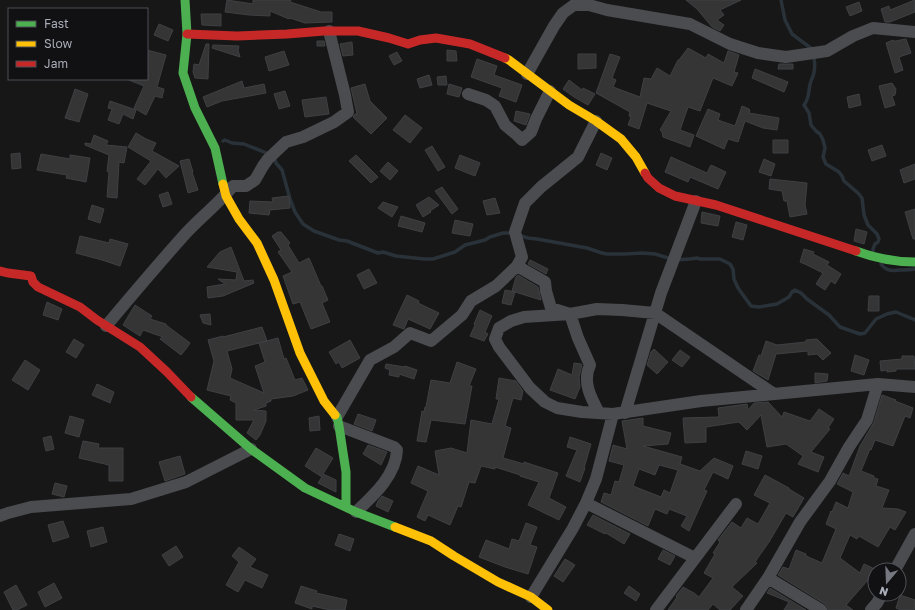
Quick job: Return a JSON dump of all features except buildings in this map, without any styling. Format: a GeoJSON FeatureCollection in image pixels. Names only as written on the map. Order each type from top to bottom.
{"type":"FeatureCollection","features":[{"type":"Feature","properties":{"kind":"street"},"geometry":{"type":"LineString","coordinates":[[185,0],[187,34],[183,74],[195,108],[214,148],[226,196],[239,219],[257,243],[274,280],[300,353],[324,401],[338,422],[351,509]]}},
{"type":"Feature","properties":{"kind":"street"},"geometry":{"type":"LineString","coordinates":[[527,74],[554,26],[563,13],[574,4],[589,5],[607,10],[690,24],[730,44],[758,53],[786,56],[827,51],[853,36],[873,28],[915,32]]}},
{"type":"Feature","properties":{"kind":"street"},"geometry":{"type":"LineString","coordinates":[[106,326],[189,231],[226,196],[233,186],[246,186],[255,180],[262,166],[286,142],[303,137],[334,122],[348,112],[329,31]]}},
{"type":"Feature","properties":{"kind":"street"},"geometry":{"type":"LineString","coordinates":[[187,34],[237,36],[358,31],[408,44],[420,40],[436,38],[470,44],[509,60],[569,105],[596,121],[621,139],[636,157],[648,178],[658,188],[675,196],[716,205],[870,256],[885,260],[915,262]]}},
{"type":"Feature","properties":{"kind":"street"},"geometry":{"type":"LineString","coordinates":[[468,94],[486,100],[496,106],[505,125],[522,140],[531,132],[550,91]]}},
{"type":"Feature","properties":{"kind":"street"},"geometry":{"type":"LineString","coordinates":[[338,422],[370,360],[394,347],[410,333],[431,341],[462,315],[471,301],[496,286],[517,266],[522,256],[515,232],[525,203],[541,187],[578,157],[596,121]]}},
{"type":"Feature","properties":{"kind":"street"},"geometry":{"type":"LineString","coordinates":[[531,597],[573,528],[596,479],[661,293],[696,201]]}},
{"type":"Feature","properties":{"kind":"street"},"geometry":{"type":"LineString","coordinates":[[517,266],[545,282],[551,308],[570,314]]}},
{"type":"Feature","properties":{"kind":"street"},"geometry":{"type":"LineString","coordinates":[[0,271],[7,274],[22,274],[31,276],[33,282],[38,287],[80,307],[106,326],[140,347],[191,397],[251,449],[306,488],[351,509],[431,542],[498,582],[531,597],[548,610]]}},
{"type":"Feature","properties":{"kind":"street"},"geometry":{"type":"LineString","coordinates":[[774,394],[655,312],[597,309],[570,314],[524,317],[511,321],[500,328],[495,339],[499,347],[530,388],[545,402],[557,408],[582,412],[619,413],[701,401],[774,394],[878,384],[915,387]]}},
{"type":"Feature","properties":{"kind":"street"},"geometry":{"type":"LineString","coordinates":[[570,314],[578,338],[590,364],[586,379],[590,395],[599,413]]}},
{"type":"Feature","properties":{"kind":"street"},"geometry":{"type":"LineString","coordinates":[[746,610],[768,578],[800,522],[830,481],[849,447],[867,420],[878,384]]}},
{"type":"Feature","properties":{"kind":"street"},"geometry":{"type":"LineString","coordinates":[[338,422],[394,447],[397,450],[391,471],[373,496],[351,509]]}},
{"type":"Feature","properties":{"kind":"street"},"geometry":{"type":"LineString","coordinates":[[0,516],[31,507],[131,499],[186,482],[251,449]]}},
{"type":"Feature","properties":{"kind":"street"},"geometry":{"type":"LineString","coordinates":[[586,503],[695,558]]}},
{"type":"Feature","properties":{"kind":"street"},"geometry":{"type":"LineString","coordinates":[[656,610],[736,504]]}},
{"type":"Feature","properties":{"kind":"street"},"geometry":{"type":"LineString","coordinates":[[899,562],[915,534]]}},
{"type":"Feature","properties":{"kind":"street"},"geometry":{"type":"LineString","coordinates":[[768,578],[821,610]]}},
{"type":"Feature","properties":{"kind":"waterway"},"geometry":{"type":"LineString","coordinates":[[781,0],[785,20],[792,34],[812,49],[815,69],[804,105],[809,113],[811,125],[820,134],[823,140],[825,148],[823,157],[826,164],[839,172],[844,181],[862,198],[864,215],[868,225],[877,234],[879,239],[875,244],[873,252]]}},
{"type":"Feature","properties":{"kind":"waterway"},"geometry":{"type":"LineString","coordinates":[[223,141],[225,140],[232,143],[244,144],[274,157],[276,163],[282,170],[295,212],[303,224],[314,231],[339,240],[347,241],[378,253],[383,252],[396,256],[433,259],[455,252],[465,245],[485,240],[503,233],[512,233]]}},
{"type":"Feature","properties":{"kind":"waterway"},"geometry":{"type":"LineString","coordinates":[[518,235],[587,248],[607,254],[655,254],[675,260],[697,258],[720,259],[730,264],[733,269],[734,279],[738,288],[751,306],[759,307],[777,304],[789,297],[795,290],[829,315],[840,327],[860,334],[865,333],[876,319],[887,314],[896,312],[915,320]]}},
{"type":"Feature","properties":{"kind":"waterway"},"geometry":{"type":"LineString","coordinates":[[881,264],[885,268],[892,270],[914,269]]}},
{"type":"Feature","properties":{"kind":"traffic: fast"},"geometry":{"type":"LineString","coordinates":[[185,0],[187,34],[183,73],[195,108],[215,148],[223,184]]}},
{"type":"Feature","properties":{"kind":"traffic: fast"},"geometry":{"type":"LineString","coordinates":[[856,251],[885,259],[915,262]]}},
{"type":"Feature","properties":{"kind":"traffic: fast"},"geometry":{"type":"LineString","coordinates":[[191,397],[251,449],[305,488],[356,512],[395,527]]}},
{"type":"Feature","properties":{"kind":"traffic: fast"},"geometry":{"type":"LineString","coordinates":[[335,415],[339,426],[346,472],[346,507]]}},
{"type":"Feature","properties":{"kind":"traffic: slow"},"geometry":{"type":"LineString","coordinates":[[505,58],[569,105],[596,121],[621,139],[636,157],[645,173]]}},
{"type":"Feature","properties":{"kind":"traffic: slow"},"geometry":{"type":"LineString","coordinates":[[223,184],[226,196],[239,219],[257,243],[274,280],[300,353],[324,401],[335,415]]}},
{"type":"Feature","properties":{"kind":"traffic: slow"},"geometry":{"type":"LineString","coordinates":[[395,527],[431,541],[498,582],[531,597],[548,610]]}},
{"type":"Feature","properties":{"kind":"traffic: jam"},"geometry":{"type":"LineString","coordinates":[[187,34],[237,36],[324,31],[358,31],[408,44],[420,40],[436,38],[470,44],[505,58]]}},
{"type":"Feature","properties":{"kind":"traffic: jam"},"geometry":{"type":"LineString","coordinates":[[645,173],[648,178],[659,188],[675,196],[716,205],[856,251]]}},
{"type":"Feature","properties":{"kind":"traffic: jam"},"geometry":{"type":"LineString","coordinates":[[0,271],[31,276],[33,282],[38,287],[80,307],[97,320],[140,347],[191,397]]}}]}
